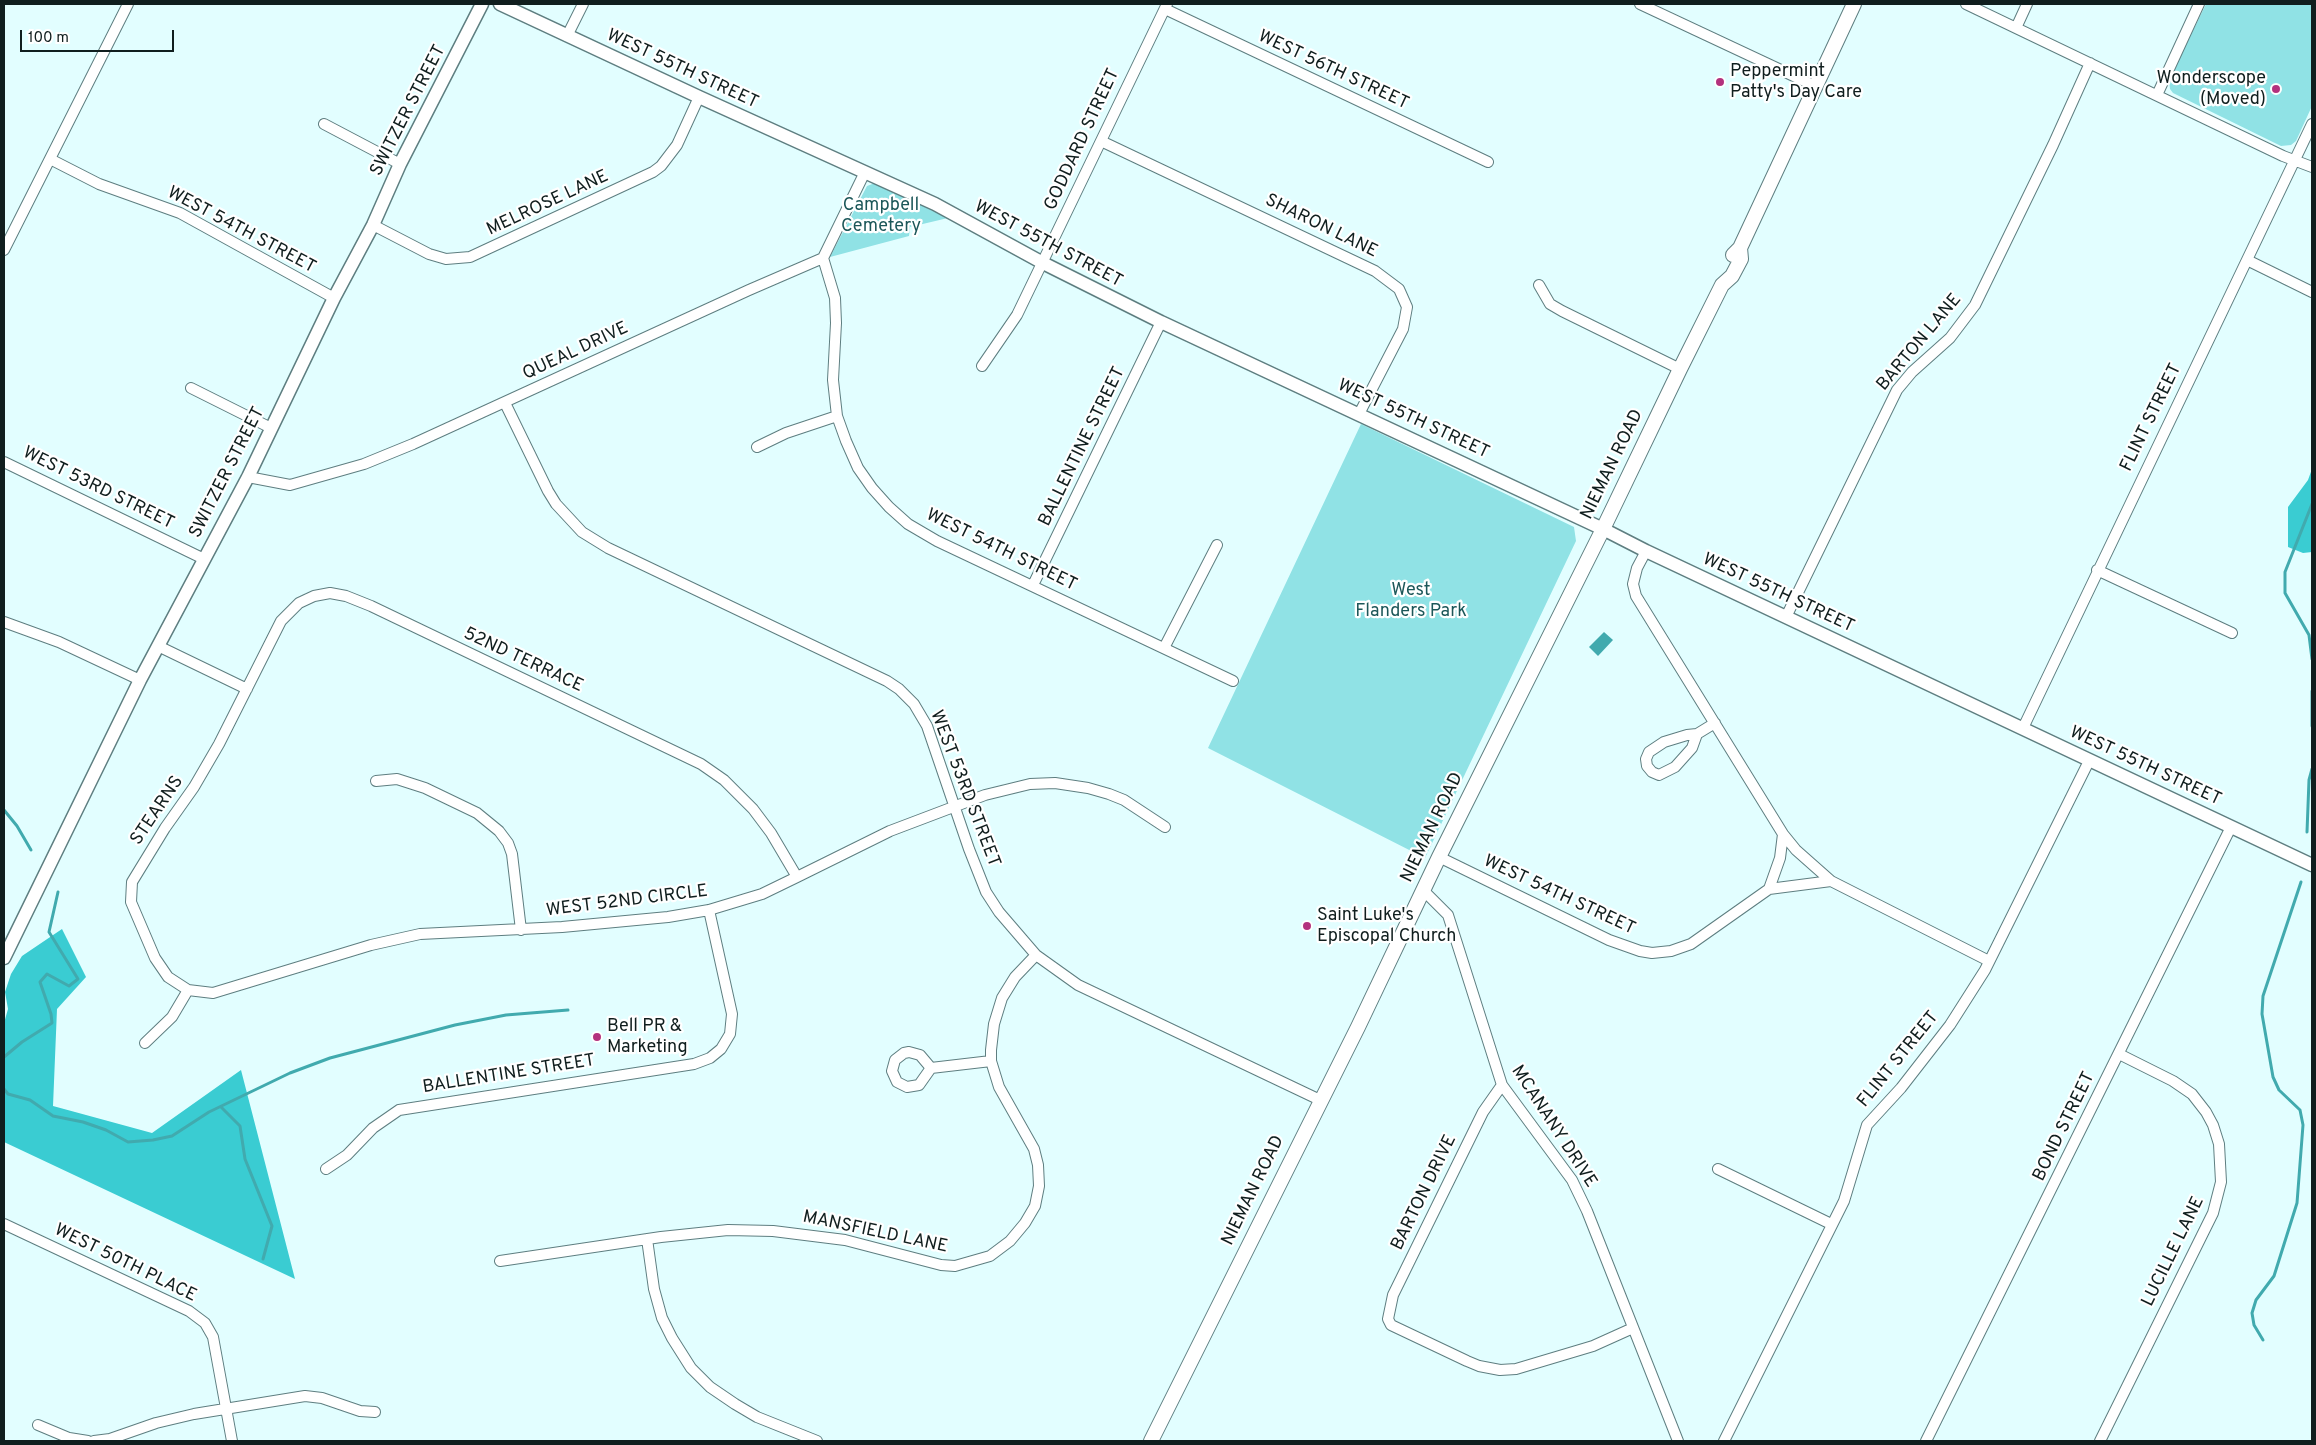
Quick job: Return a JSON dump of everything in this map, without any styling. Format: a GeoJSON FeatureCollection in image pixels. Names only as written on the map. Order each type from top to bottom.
{"type":"FeatureCollection","features":[{"type":"Feature","properties":{"kind":"main road","name":"NIEMAN ROAD"},"geometry":{"type":"LineString","coordinates":[[1151,1441],[1358,1027],[1439,857],[1603,529],[1722,285],[1723,273],[1732,256],[1740,248],[1854,4]]}},
{"type":"Feature","properties":{"kind":"street"},"geometry":{"type":"LineString","coordinates":[[4,250],[128,4]]}},
{"type":"Feature","properties":{"kind":"street","name":"SWITZER STREET"},"geometry":{"type":"LineString","coordinates":[[4,958],[140,680],[248,477],[334,298],[373,225],[400,164],[482,4]]}},
{"type":"Feature","properties":{"kind":"street","name":"WEST 55TH STREET"},"geometry":{"type":"LineString","coordinates":[[500,4],[699,98],[934,204],[1043,264],[1161,322],[2312,865]]}},
{"type":"Feature","properties":{"kind":"street"},"geometry":{"type":"LineString","coordinates":[[567,36],[583,4]]}},
{"type":"Feature","properties":{"kind":"street"},"geometry":{"type":"LineString","coordinates":[[1640,4],[1815,86]]}},
{"type":"Feature","properties":{"kind":"street"},"geometry":{"type":"LineString","coordinates":[[1966,4],[2294,161],[2312,167]]}},
{"type":"Feature","properties":{"kind":"street"},"geometry":{"type":"LineString","coordinates":[[2016,28],[2027,4]]}},
{"type":"Feature","properties":{"kind":"street"},"geometry":{"type":"LineString","coordinates":[[2156,95],[2199,4]]}},
{"type":"Feature","properties":{"kind":"street","name":"GODDARD STREET"},"geometry":{"type":"LineString","coordinates":[[982,366],[1017,315],[1166,6]]}},
{"type":"Feature","properties":{"kind":"street","name":"WEST 56TH STREET"},"geometry":{"type":"LineString","coordinates":[[1166,6],[1488,162]]}},
{"type":"Feature","properties":{"kind":"street","name":"BARTON LANE"},"geometry":{"type":"LineString","coordinates":[[1786,617],[1897,390],[1912,372],[1950,338],[1975,305],[2053,145],[2090,63]]}},
{"type":"Feature","properties":{"kind":"street","name":"MELROSE LANE"},"geometry":{"type":"LineString","coordinates":[[373,225],[429,254],[446,259],[470,257],[653,172],[661,166],[677,145],[699,98]]}},
{"type":"Feature","properties":{"kind":"street"},"geometry":{"type":"LineString","coordinates":[[324,124],[400,164]]}},
{"type":"Feature","properties":{"kind":"street","name":"FLINT STREET"},"geometry":{"type":"LineString","coordinates":[[2022,728],[2312,124]]}},
{"type":"Feature","properties":{"kind":"street","name":"SHARON LANE"},"geometry":{"type":"LineString","coordinates":[[1101,141],[1375,271],[1399,289],[1407,307],[1404,329],[1359,414]]}},
{"type":"Feature","properties":{"kind":"street","name":"WEST 54TH STREET"},"geometry":{"type":"LineString","coordinates":[[50,159],[99,184],[180,213],[334,298]]}},
{"type":"Feature","properties":{"kind":"street"},"geometry":{"type":"LineString","coordinates":[[823,258],[865,172]]}},
{"type":"Feature","properties":{"kind":"street","name":"WEST 54TH STREET"},"geometry":{"type":"LineString","coordinates":[[823,258],[835,298],[836,323],[833,380],[837,416],[858,468],[872,488],[902,518],[937,541],[1234,681]]}},
{"type":"Feature","properties":{"kind":"street","name":"QUEAL DRIVE"},"geometry":{"type":"LineString","coordinates":[[248,477],[290,485],[336,473],[414,444],[749,290],[823,258]]}},
{"type":"Feature","properties":{"kind":"street"},"geometry":{"type":"LineString","coordinates":[[2247,260],[2312,292]]}},
{"type":"Feature","properties":{"kind":"street"},"geometry":{"type":"LineString","coordinates":[[1539,285],[1550,304],[1680,369]]}},
{"type":"Feature","properties":{"kind":"street","name":"BALLENTINE STREET"},"geometry":{"type":"LineString","coordinates":[[1033,585],[1161,322]]}},
{"type":"Feature","properties":{"kind":"street"},"geometry":{"type":"LineString","coordinates":[[191,388],[271,428]]}},
{"type":"Feature","properties":{"kind":"street","name":"WEST 53RD STREET"},"geometry":{"type":"LineString","coordinates":[[505,403],[548,491],[556,504],[582,532],[608,548],[887,681],[899,689],[914,704],[927,726],[974,863],[986,892],[999,912],[1036,955],[1078,985],[1320,1100]]}},
{"type":"Feature","properties":{"kind":"street"},"geometry":{"type":"LineString","coordinates":[[757,447],[786,433],[837,416]]}},
{"type":"Feature","properties":{"kind":"street","name":"WEST 53RD STREET"},"geometry":{"type":"LineString","coordinates":[[4,462],[204,559]]}},
{"type":"Feature","properties":{"kind":"street"},"geometry":{"type":"LineString","coordinates":[[1164,648],[1217,545]]}},
{"type":"Feature","properties":{"kind":"street"},"geometry":{"type":"LineString","coordinates":[[1646,551],[1637,568],[1633,584],[1636,596],[1784,834],[1796,850],[1831,881],[1989,961]]}},
{"type":"Feature","properties":{"kind":"street"},"geometry":{"type":"LineString","coordinates":[[2097,570],[2232,633]]}},
{"type":"Feature","properties":{"kind":"street","name":"52ND TERRACE"},"geometry":{"type":"LineString","coordinates":[[314,596],[330,593],[346,596],[371,606],[679,753],[715,774],[737,792],[753,809],[771,834],[797,877]]}},
{"type":"Feature","properties":{"kind":"street","name":"STEARNS"},"geometry":{"type":"LineString","coordinates":[[188,990],[168,977],[155,958],[131,902],[132,882],[165,828],[194,787],[219,744],[281,621],[299,603],[314,596]]}},
{"type":"Feature","properties":{"kind":"street"},"geometry":{"type":"LineString","coordinates":[[4,622],[59,642],[140,680]]}},
{"type":"Feature","properties":{"kind":"street"},"geometry":{"type":"LineString","coordinates":[[158,646],[247,688]]}},
{"type":"Feature","properties":{"kind":"street"},"geometry":{"type":"LineString","coordinates":[[1698,734],[1692,748],[1675,767],[1659,775],[1652,772],[1647,766],[1649,752],[1664,742],[1687,735],[1698,734],[1715,723]]}},
{"type":"Feature","properties":{"kind":"street","name":"FLINT STREET"},"geometry":{"type":"LineString","coordinates":[[1724,1441],[1848,1188],[1867,1125],[1901,1088],[1950,1025],[1989,961],[2089,761]]}},
{"type":"Feature","properties":{"kind":"street"},"geometry":{"type":"LineString","coordinates":[[376,781],[397,779],[417,785],[477,813],[499,831],[508,843],[512,854],[521,930]]}},
{"type":"Feature","properties":{"kind":"street","name":"WEST 52ND CIRCLE"},"geometry":{"type":"LineString","coordinates":[[188,990],[213,993],[371,945],[420,934],[448,931],[521,930],[668,917],[709,910],[762,894],[890,831],[1001,790],[1030,784],[1056,783],[1088,788],[1109,794],[1124,800],[1165,827]]}},
{"type":"Feature","properties":{"kind":"street","name":"BOND STREET"},"geometry":{"type":"LineString","coordinates":[[1926,1441],[2231,827]]}},
{"type":"Feature","properties":{"kind":"street"},"geometry":{"type":"LineString","coordinates":[[1769,889],[1780,858],[1784,834]]}},
{"type":"Feature","properties":{"kind":"street","name":"WEST 54TH STREET"},"geometry":{"type":"LineString","coordinates":[[1439,857],[1625,948],[1652,953],[1691,944],[1769,889],[1831,881]]}},
{"type":"Feature","properties":{"kind":"street","name":"MCANANY DRIVE"},"geometry":{"type":"LineString","coordinates":[[1423,890],[1448,916],[1502,1085],[1572,1180],[1606,1254],[1678,1441]]}},
{"type":"Feature","properties":{"kind":"street","name":"BALLENTINE STREET"},"geometry":{"type":"LineString","coordinates":[[326,1170],[347,1155],[373,1128],[400,1110],[694,1064],[710,1058],[721,1049],[730,1034],[732,1014],[709,910]]}},
{"type":"Feature","properties":{"kind":"street","name":"MANSFIELD LANE"},"geometry":{"type":"LineString","coordinates":[[500,1261],[696,1232],[773,1231],[845,1240],[955,1266],[990,1256],[1010,1241],[1026,1224],[1038,1196],[1040,1176],[1034,1148],[999,1087],[991,1061],[994,1024],[1002,998],[1015,977],[1036,955]]}},
{"type":"Feature","properties":{"kind":"street"},"geometry":{"type":"LineString","coordinates":[[145,1043],[172,1017],[188,990]]}},
{"type":"Feature","properties":{"kind":"street","name":"LUCILLE LANE"},"geometry":{"type":"LineString","coordinates":[[2100,1441],[2213,1213],[2221,1182],[2219,1144],[2206,1112],[2196,1100],[2174,1081],[2119,1054]]}},
{"type":"Feature","properties":{"kind":"street"},"geometry":{"type":"LineString","coordinates":[[931,1068],[991,1061]]}},
{"type":"Feature","properties":{"kind":"street","name":"BARTON DRIVE"},"geometry":{"type":"LineString","coordinates":[[1502,1085],[1483,1112],[1393,1295],[1388,1319],[1391,1324],[1467,1361],[1479,1366],[1500,1370],[1516,1369],[1593,1346],[1633,1328]]}},
{"type":"Feature","properties":{"kind":"street"},"geometry":{"type":"LineString","coordinates":[[1718,1169],[1831,1224]]}},
{"type":"Feature","properties":{"kind":"street","name":"WEST 50TH PLACE"},"geometry":{"type":"LineString","coordinates":[[4,1224],[188,1310],[205,1323],[213,1337],[232,1441]]}},
{"type":"Feature","properties":{"kind":"street"},"geometry":{"type":"LineString","coordinates":[[647,1239],[654,1289],[662,1318],[691,1368],[710,1387],[757,1417],[817,1441]]}},
{"type":"Feature","properties":{"kind":"street"},"geometry":{"type":"LineString","coordinates":[[94,1441],[110,1439],[166,1421],[305,1396],[322,1398],[360,1411],[375,1412]]}},
{"type":"Feature","properties":{"kind":"street"},"geometry":{"type":"LineString","coordinates":[[38,1425],[69,1438],[88,1441]]}},
{"type":"Feature","properties":{"kind":"green space"},"geometry":{"type":"Polygon","coordinates":[[[2206,4],[2312,4],[2312,106],[2296,141],[2291,145],[2281,146],[2173,93],[2170,89],[2169,80],[2206,4]]]}},
{"type":"Feature","properties":{"kind":"green space","name":"Campbell Cemetery"},"geometry":{"type":"Polygon","coordinates":[[[875,183],[948,218],[910,227],[909,236],[830,257],[867,186],[875,183]]]}},
{"type":"Feature","properties":{"kind":"green space","name":"West Flanders Park"},"geometry":{"type":"Polygon","coordinates":[[[1361,424],[1574,527],[1576,541],[1425,858],[1208,748],[1361,424]]]}},
{"type":"Feature","properties":{"kind":"shaded area"},"geometry":{"type":"Polygon","coordinates":[[[2312,469],[2312,552],[2303,553],[2288,547],[2288,507],[2308,480],[2312,469]]]}},
{"type":"Feature","properties":{"kind":"shaded area"},"geometry":{"type":"Polygon","coordinates":[[[1604,632],[1613,640],[1598,656],[1589,647],[1604,632]]]}},
{"type":"Feature","properties":{"kind":"shaded area"},"geometry":{"type":"Polygon","coordinates":[[[62,929],[86,977],[57,1009],[53,1106],[152,1133],[241,1070],[295,1279],[4,1142],[4,1023],[8,1009],[5,992],[11,974],[22,956],[62,929]]]}},
{"type":"Feature","properties":{"kind":"waterway"},"geometry":{"type":"LineString","coordinates":[[2312,504],[2285,572],[2285,593],[2309,635],[2312,659]]}},
{"type":"Feature","properties":{"kind":"waterway"},"geometry":{"type":"LineString","coordinates":[[2312,691],[2312,726]]}},
{"type":"Feature","properties":{"kind":"waterway"},"geometry":{"type":"LineString","coordinates":[[2307,832],[2309,780],[2312,769]]}},
{"type":"Feature","properties":{"kind":"waterway"},"geometry":{"type":"LineString","coordinates":[[4,810],[17,826],[31,850]]}},
{"type":"Feature","properties":{"kind":"waterway"},"geometry":{"type":"LineString","coordinates":[[2263,1340],[2254,1325],[2252,1313],[2256,1300],[2274,1276],[2297,1203],[2303,1125],[2300,1110],[2279,1090],[2273,1077],[2262,1014],[2263,996],[2301,882]]}},
{"type":"Feature","properties":{"kind":"waterway"},"geometry":{"type":"LineString","coordinates":[[4,1057],[22,1042],[52,1023],[51,1014],[40,982],[47,974],[69,986],[78,979],[49,932],[58,892]]}},
{"type":"Feature","properties":{"kind":"waterway"},"geometry":{"type":"LineString","coordinates":[[4,1089],[8,1094],[30,1100],[53,1116],[83,1122],[106,1130],[128,1142],[153,1140],[172,1136],[209,1112],[290,1073],[330,1058],[455,1025],[506,1015],[568,1010]]}},
{"type":"Feature","properties":{"kind":"waterway"},"geometry":{"type":"LineString","coordinates":[[221,1107],[240,1126],[245,1159],[272,1226],[263,1259]]}},
{"type":"Feature","properties":{"kind":"place","name":"Peppermint Patty's Day Care"},"geometry":{"type":"Point","coordinates":[1720,82]}},
{"type":"Feature","properties":{"kind":"place","name":"Wonderscope (Moved)"},"geometry":{"type":"Point","coordinates":[2276,89]}},
{"type":"Feature","properties":{"kind":"place","name":"Saint Luke's Episcopal Church"},"geometry":{"type":"Point","coordinates":[1307,926]}},
{"type":"Feature","properties":{"kind":"place","name":"Bell PR & Marketing"},"geometry":{"type":"Point","coordinates":[597,1037]}}]}
